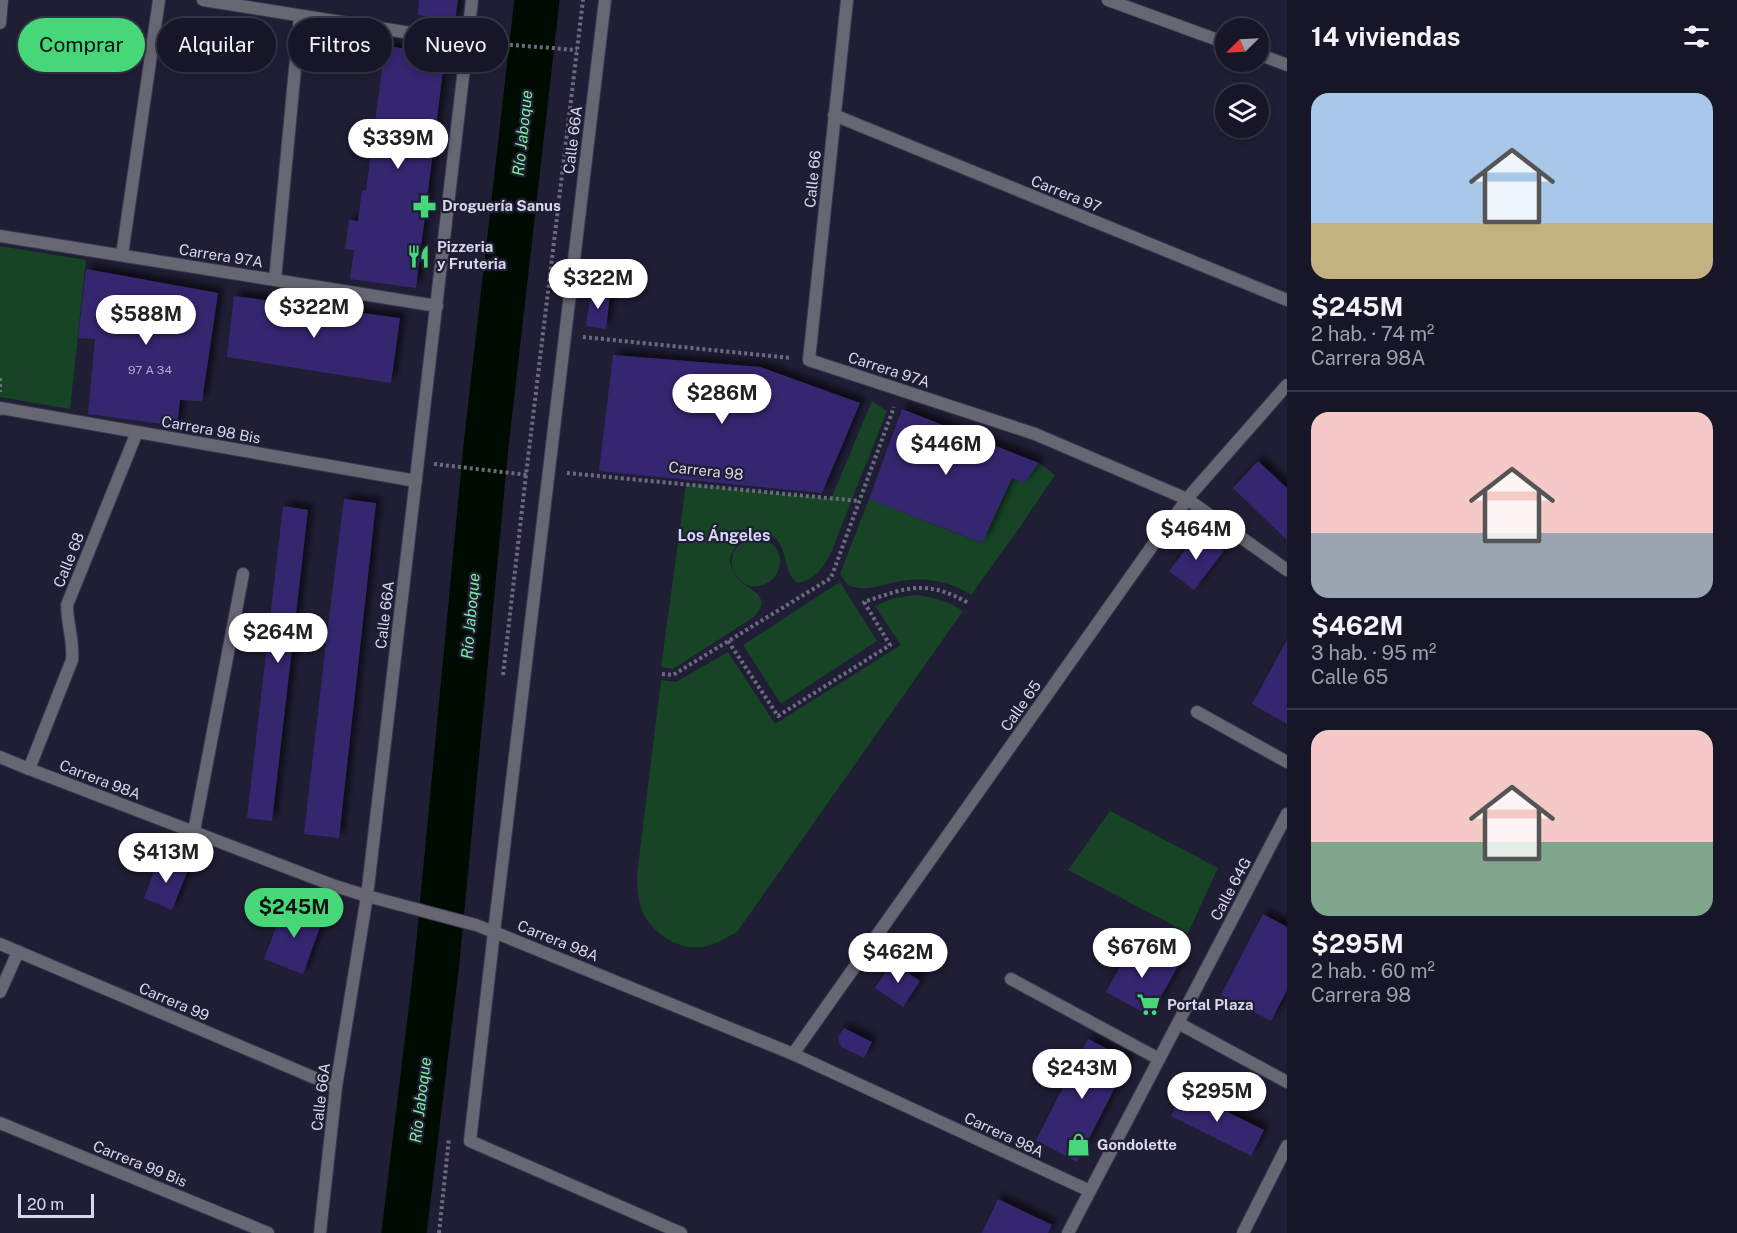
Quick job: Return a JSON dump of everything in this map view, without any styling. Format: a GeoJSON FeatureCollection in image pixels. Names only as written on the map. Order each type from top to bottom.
{"type":"FeatureCollection","features":[{"type":"Feature","properties":{"kind":"street"},"geometry":{"type":"LineString","coordinates":[[0,23],[3,0]]}},
{"type":"Feature","properties":{"kind":"street"},"geometry":{"type":"LineString","coordinates":[[122,255],[159,0]]}},
{"type":"Feature","properties":{"kind":"street"},"geometry":{"type":"LineString","coordinates":[[202,0],[404,32]]}},
{"type":"Feature","properties":{"kind":"street","name":"Calle 66A"},"geometry":{"type":"LineString","coordinates":[[470,18],[472,0]]}},
{"type":"Feature","properties":{"kind":"street","name":"Calle 66A"},"geometry":{"type":"LineString","coordinates":[[604,0],[470,1141],[681,1233]]}},
{"type":"Feature","properties":{"kind":"street","name":"Calle 66"},"geometry":{"type":"LineString","coordinates":[[809,360],[847,0]]}},
{"type":"Feature","properties":{"kind":"street"},"geometry":{"type":"LineString","coordinates":[[1108,0],[1215,38]]}},
{"type":"Feature","properties":{"kind":"street"},"geometry":{"type":"LineString","coordinates":[[275,280],[300,16]]}},
{"type":"Feature","properties":{"kind":"street"},"geometry":{"type":"LineString","coordinates":[[1269,58],[1287,65]]}},
{"type":"Feature","properties":{"kind":"street","name":"Calle 66A"},"geometry":{"type":"LineString","coordinates":[[321,1233],[336,1088],[367,896],[464,72]]}},
{"type":"Feature","properties":{"kind":"street","name":"Carrera 97"},"geometry":{"type":"LineString","coordinates":[[834,115],[1287,300]]}},
{"type":"Feature","properties":{"kind":"street","name":"Carrera 97A"},"geometry":{"type":"LineString","coordinates":[[0,236],[437,306]]}},
{"type":"Feature","properties":{"kind":"street","name":"Carrera 97A"},"geometry":{"type":"LineString","coordinates":[[809,360],[1035,434],[1187,499],[1287,570]]}},
{"type":"Feature","properties":{"kind":"street","name":"Calle 65"},"geometry":{"type":"LineString","coordinates":[[793,1054],[1155,542],[1187,499],[1287,385]]}},
{"type":"Feature","properties":{"kind":"street","name":"Carrera 98 Bis"},"geometry":{"type":"LineString","coordinates":[[0,408],[416,481]]}},
{"type":"Feature","properties":{"kind":"street","name":"Calle 68"},"geometry":{"type":"LineString","coordinates":[[29,769],[72,660],[74,648],[68,605],[137,432]]}},
{"type":"Feature","properties":{"kind":"street"},"geometry":{"type":"LineString","coordinates":[[194,831],[243,574]]}},
{"type":"Feature","properties":{"kind":"street"},"geometry":{"type":"LineString","coordinates":[[1197,712],[1287,762]]}},
{"type":"Feature","properties":{"kind":"street","name":"Carrera 98A"},"geometry":{"type":"LineString","coordinates":[[0,757],[335,886],[494,932],[793,1054],[1090,1191]]}},
{"type":"Feature","properties":{"kind":"street","name":"Calle 64G"},"geometry":{"type":"LineString","coordinates":[[1068,1233],[1287,814]]}},
{"type":"Feature","properties":{"kind":"street","name":"Carrera 99"},"geometry":{"type":"LineString","coordinates":[[0,944],[336,1088]]}},
{"type":"Feature","properties":{"kind":"street"},"geometry":{"type":"LineString","coordinates":[[0,992],[18,952]]}},
{"type":"Feature","properties":{"kind":"street"},"geometry":{"type":"LineString","coordinates":[[1011,979],[1159,1059]]}},
{"type":"Feature","properties":{"kind":"street"},"geometry":{"type":"LineString","coordinates":[[1178,1023],[1287,1082]]}},
{"type":"Feature","properties":{"kind":"street","name":"Carrera 99 Bis"},"geometry":{"type":"LineString","coordinates":[[0,1123],[268,1233]]}},
{"type":"Feature","properties":{"kind":"street"},"geometry":{"type":"LineString","coordinates":[[1243,1233],[1287,1146]]}},
{"type":"Feature","properties":{"kind":"path"},"geometry":{"type":"LineString","coordinates":[[508,45],[598,52]]}},
{"type":"Feature","properties":{"kind":"path"},"geometry":{"type":"LineString","coordinates":[[565,335],[809,360]]}},
{"type":"Feature","properties":{"kind":"path"},"geometry":{"type":"LineString","coordinates":[[662,674],[673,675],[831,578],[901,390]]}},
{"type":"Feature","properties":{"kind":"path"},"geometry":{"type":"LineString","coordinates":[[418,462],[514,473]]}},
{"type":"Feature","properties":{"kind":"path","name":"Carrera 98"},"geometry":{"type":"LineString","coordinates":[[549,471],[859,501]]}},
{"type":"Feature","properties":{"kind":"path"},"geometry":{"type":"LineString","coordinates":[[728,641],[778,716],[890,645],[864,602],[901,589],[929,588],[952,594],[970,604]]}},
{"type":"Feature","properties":{"kind":"green space"},"geometry":{"type":"Polygon","coordinates":[[[0,246],[86,260],[70,409],[0,397],[0,246]]]}},
{"type":"Feature","properties":{"kind":"green space"},"geometry":{"type":"Polygon","coordinates":[[[872,401],[887,411],[830,555],[821,569],[809,579],[798,583],[788,570],[780,544],[775,538],[768,535],[750,536],[742,541],[736,547],[729,560],[733,572],[733,554],[741,543],[747,540],[759,539],[771,543],[776,548],[780,563],[775,577],[763,585],[747,585],[734,573],[743,584],[760,597],[762,602],[760,609],[754,617],[673,669],[661,667],[686,484],[831,499],[872,401]]]}},
{"type":"Feature","properties":{"kind":"green space"},"geometry":{"type":"Polygon","coordinates":[[[1039,463],[1055,475],[971,595],[949,584],[926,580],[858,588],[849,586],[840,574],[869,499],[981,543],[1012,478],[1024,483],[1039,463]]]}},
{"type":"Feature","properties":{"kind":"green space"},"geometry":{"type":"Polygon","coordinates":[[[840,582],[877,641],[781,704],[743,645],[840,582]]]}},
{"type":"Feature","properties":{"kind":"green space"},"geometry":{"type":"Polygon","coordinates":[[[915,595],[940,600],[963,611],[737,932],[717,943],[703,947],[679,945],[664,937],[644,915],[637,881],[661,680],[676,682],[728,652],[775,724],[901,645],[875,606],[894,598],[915,595]]]}},
{"type":"Feature","properties":{"kind":"green space"},"geometry":{"type":"Polygon","coordinates":[[[1110,811],[1218,868],[1188,933],[1068,870],[1110,811]]]}},
{"type":"Feature","properties":{"kind":"building"},"geometry":{"type":"Polygon","coordinates":[[[419,0],[458,0],[455,18],[418,15],[419,0]]]}},
{"type":"Feature","properties":{"kind":"building"},"geometry":{"type":"Polygon","coordinates":[[[392,47],[404,49],[404,72],[443,72],[416,288],[350,279],[354,250],[345,249],[349,220],[358,221],[362,190],[366,191],[382,72],[392,72],[392,47]]]}},
{"type":"Feature","properties":{"kind":"building"},"geometry":{"type":"Polygon","coordinates":[[[86,269],[218,293],[202,401],[180,400],[177,426],[88,414],[95,339],[78,338],[86,269]]]}},
{"type":"Feature","properties":{"kind":"building"},"geometry":{"type":"Polygon","coordinates":[[[591,291],[610,294],[606,329],[586,326],[591,291]]]}},
{"type":"Feature","properties":{"kind":"building"},"geometry":{"type":"Polygon","coordinates":[[[234,296],[400,318],[391,383],[227,357],[234,296]]]}},
{"type":"Feature","properties":{"kind":"building"},"geometry":{"type":"Polygon","coordinates":[[[613,355],[760,367],[860,403],[822,493],[599,471],[613,355]]]}},
{"type":"Feature","properties":{"kind":"building"},"geometry":{"type":"Polygon","coordinates":[[[902,409],[1039,463],[1024,483],[1012,478],[982,543],[869,499],[902,409]]]}},
{"type":"Feature","properties":{"kind":"building"},"geometry":{"type":"Polygon","coordinates":[[[1258,461],[1287,488],[1287,540],[1233,488],[1258,461]]]}},
{"type":"Feature","properties":{"kind":"building"},"geometry":{"type":"Polygon","coordinates":[[[344,499],[376,503],[339,838],[304,834],[344,499]]]}},
{"type":"Feature","properties":{"kind":"building"},"geometry":{"type":"Polygon","coordinates":[[[283,506],[308,510],[272,821],[247,818],[283,506]]]}},
{"type":"Feature","properties":{"kind":"building"},"geometry":{"type":"Polygon","coordinates":[[[1199,532],[1224,551],[1194,590],[1169,571],[1199,532]]]}},
{"type":"Feature","properties":{"kind":"building"},"geometry":{"type":"Polygon","coordinates":[[[1287,640],[1287,724],[1252,704],[1287,640]]]}},
{"type":"Feature","properties":{"kind":"building"},"geometry":{"type":"Polygon","coordinates":[[[159,859],[188,870],[172,910],[144,898],[159,859]]]}},
{"type":"Feature","properties":{"kind":"building"},"geometry":{"type":"Polygon","coordinates":[[[285,904],[323,919],[303,974],[264,959],[285,904]]]}},
{"type":"Feature","properties":{"kind":"building"},"geometry":{"type":"Polygon","coordinates":[[[1263,914],[1287,927],[1287,990],[1271,1021],[1221,995],[1263,914]]]}},
{"type":"Feature","properties":{"kind":"building"},"geometry":{"type":"Polygon","coordinates":[[[1134,941],[1178,966],[1150,1016],[1106,992],[1134,941]]]}},
{"type":"Feature","properties":{"kind":"building"},"geometry":{"type":"Polygon","coordinates":[[[892,962],[920,981],[903,1007],[875,988],[892,962]]]}},
{"type":"Feature","properties":{"kind":"building"},"geometry":{"type":"Polygon","coordinates":[[[844,1028],[872,1042],[864,1058],[842,1047],[838,1037],[844,1028]]]}},
{"type":"Feature","properties":{"kind":"building"},"geometry":{"type":"Polygon","coordinates":[[[1088,1039],[1129,1060],[1077,1162],[1036,1140],[1088,1039]]]}},
{"type":"Feature","properties":{"kind":"building"},"geometry":{"type":"Polygon","coordinates":[[[1183,1090],[1264,1130],[1251,1156],[1171,1116],[1183,1090]]]}},
{"type":"Feature","properties":{"kind":"building"},"geometry":{"type":"Polygon","coordinates":[[[998,1199],[1052,1225],[1048,1233],[982,1233],[998,1199]]]}},
{"type":"Feature","properties":{"kind":"waterway","name":"Río Jaboque"},"geometry":{"type":"LineString","coordinates":[[404,1233],[437,961],[486,446],[537,0]]}},
{"type":"Feature","properties":{"kind":"place","name":"Droguería Sanus"},"geometry":{"type":"Point","coordinates":[424,206]}},
{"type":"Feature","properties":{"kind":"place","name":"Pizzeria y Fruteria"},"geometry":{"type":"Point","coordinates":[419,256]}},
{"type":"Feature","properties":{"kind":"place","name":"Portal Plaza"},"geometry":{"type":"Point","coordinates":[1149,1005]}},
{"type":"Feature","properties":{"kind":"place","name":"Gondolette"},"geometry":{"type":"Point","coordinates":[1079,1145]}},
{"type":"Feature","properties":{"kind":"district","name":"Los Ángeles"},"geometry":{"type":"Point","coordinates":[724,535]}}]}
